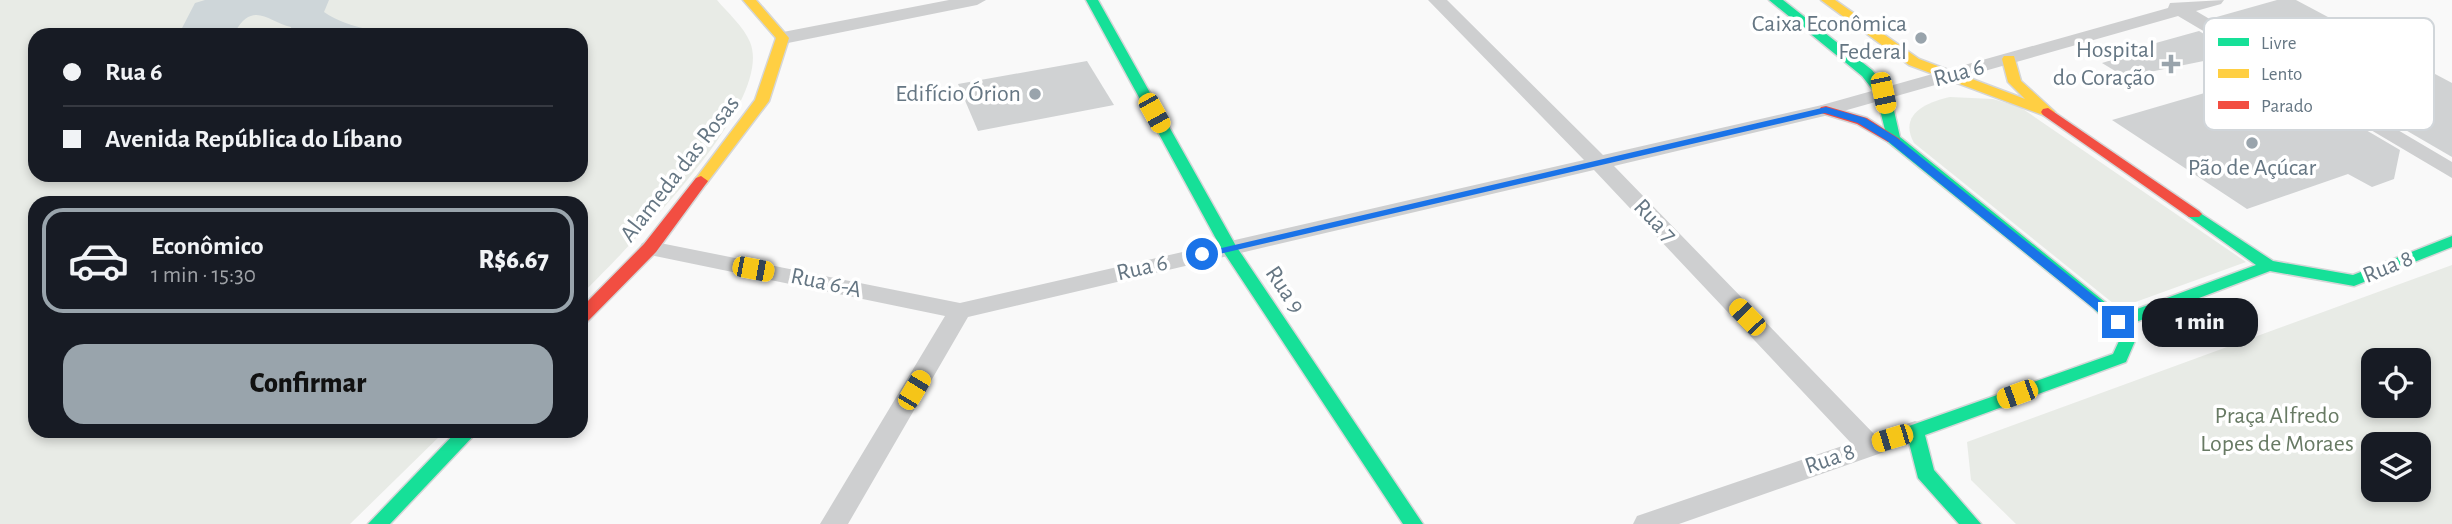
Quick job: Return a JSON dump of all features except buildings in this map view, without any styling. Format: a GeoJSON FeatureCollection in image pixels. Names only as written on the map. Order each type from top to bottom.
{"type":"FeatureCollection","features":[{"type":"Feature","properties":{"kind":"main road"},"geometry":{"type":"LineString","coordinates":[[749,0],[783,38]]}},
{"type":"Feature","properties":{"kind":"main road","name":"Rua 9"},"geometry":{"type":"LineString","coordinates":[[1092,0],[1229,248],[1413,524]]}},
{"type":"Feature","properties":{"kind":"main road"},"geometry":{"type":"LineString","coordinates":[[1775,0],[1848,55],[1883,93],[1893,139]]}},
{"type":"Feature","properties":{"kind":"main road"},"geometry":{"type":"LineString","coordinates":[[1826,0],[1914,62],[2046,111]]}},
{"type":"Feature","properties":{"kind":"main road","name":"Alameda das Rosas"},"geometry":{"type":"LineString","coordinates":[[588,311],[650,248],[762,101],[783,38]]}},
{"type":"Feature","properties":{"kind":"main road"},"geometry":{"type":"LineString","coordinates":[[2008,59],[2015,82],[2046,111],[2269,266]]}},
{"type":"Feature","properties":{"kind":"main road"},"geometry":{"type":"LineString","coordinates":[[1826,110],[1862,121],[1893,139],[2118,322],[2269,266]]}},
{"type":"Feature","properties":{"kind":"main road","name":"Rua 8"},"geometry":{"type":"LineString","coordinates":[[2269,266],[2354,281],[2452,241]]}},
{"type":"Feature","properties":{"kind":"main road","name":"Rua 8"},"geometry":{"type":"LineString","coordinates":[[1915,431],[2120,358],[2127,341],[2118,322]]}},
{"type":"Feature","properties":{"kind":"main road"},"geometry":{"type":"LineString","coordinates":[[1915,431],[1916,457],[1929,481],[1971,524]]}},
{"type":"Feature","properties":{"kind":"main road"},"geometry":{"type":"LineString","coordinates":[[378,524],[462,438]]}},
{"type":"Feature","properties":{"kind":"street"},"geometry":{"type":"LineString","coordinates":[[783,38],[977,0]]}},
{"type":"Feature","properties":{"kind":"street","name":"Rua 7"},"geometry":{"type":"LineString","coordinates":[[1437,0],[1633,197],[1869,445]]}},
{"type":"Feature","properties":{"kind":"street"},"geometry":{"type":"LineString","coordinates":[[2165,0],[2204,23]]}},
{"type":"Feature","properties":{"kind":"street","name":"Rua 6"},"geometry":{"type":"LineString","coordinates":[[960,311],[1595,161],[1826,110],[2215,0]]}},
{"type":"Feature","properties":{"kind":"street"},"geometry":{"type":"LineString","coordinates":[[2383,130],[2452,171]]}},
{"type":"Feature","properties":{"kind":"street","name":"Rua 6-A"},"geometry":{"type":"LineString","coordinates":[[650,248],[960,311]]}},
{"type":"Feature","properties":{"kind":"street"},"geometry":{"type":"LineString","coordinates":[[834,524],[960,311]]}},
{"type":"Feature","properties":{"kind":"street","name":"Rua 8"},"geometry":{"type":"LineString","coordinates":[[1647,524],[1915,431]]}},
{"type":"Feature","properties":{"kind":"green space"},"geometry":{"type":"Polygon","coordinates":[[[0,0],[717,0],[750,42],[752,69],[740,102],[719,138],[691,176],[588,288],[588,196],[28,196],[28,438],[438,438],[350,524],[0,524],[0,0]]]}},
{"type":"Feature","properties":{"kind":"green space"},"geometry":{"type":"Polygon","coordinates":[[[1950,97],[1993,99],[2020,107],[2246,262],[2119,308],[1914,143],[1910,133],[1912,117],[1924,106],[1950,97]]]}},
{"type":"Feature","properties":{"kind":"green space","name":"Praça Alfredo Lopes de Moraes"},"geometry":{"type":"Polygon","coordinates":[[[2452,265],[2452,524],[2016,524],[1971,480],[1967,442],[2452,265]]]}},
{"type":"Feature","properties":{"kind":"shaded area"},"geometry":{"type":"Polygon","coordinates":[[[205,0],[329,0],[324,12],[364,28],[291,28],[255,15],[248,17],[238,28],[182,28],[195,3],[205,0]]]}},
{"type":"Feature","properties":{"kind":"traffic: fast"},"geometry":{"type":"LineString","coordinates":[[1092,0],[1229,248],[1413,524]]}},
{"type":"Feature","properties":{"kind":"traffic: fast"},"geometry":{"type":"LineString","coordinates":[[1775,0],[1867,73],[1883,93],[1893,139],[2098,303],[2118,322],[2127,341],[2120,358],[1915,431],[1925,473],[1971,524]]}},
{"type":"Feature","properties":{"kind":"traffic: fast"},"geometry":{"type":"LineString","coordinates":[[2194,214],[2269,266]]}},
{"type":"Feature","properties":{"kind":"traffic: fast"},"geometry":{"type":"LineString","coordinates":[[2118,322],[2269,266],[2354,281],[2452,241]]}},
{"type":"Feature","properties":{"kind":"traffic: fast"},"geometry":{"type":"LineString","coordinates":[[378,524],[462,438]]}},
{"type":"Feature","properties":{"kind":"traffic: slow"},"geometry":{"type":"LineString","coordinates":[[701,181],[762,101],[783,38],[749,0]]}},
{"type":"Feature","properties":{"kind":"traffic: slow"},"geometry":{"type":"LineString","coordinates":[[1827,0],[1914,62],[2048,112]]}},
{"type":"Feature","properties":{"kind":"traffic: slow"},"geometry":{"type":"LineString","coordinates":[[2009,59],[2015,82],[2042,107]]}},
{"type":"Feature","properties":{"kind":"traffic: jam"},"geometry":{"type":"LineString","coordinates":[[1826,110],[1862,121],[1893,139]]}},
{"type":"Feature","properties":{"kind":"traffic: jam"},"geometry":{"type":"LineString","coordinates":[[2048,112],[2194,214]]}},
{"type":"Feature","properties":{"kind":"traffic: jam"},"geometry":{"type":"LineString","coordinates":[[588,311],[650,248],[701,181]]}},
{"type":"Feature","properties":{"kind":"place","name":"Caixa Econômica Federal"},"geometry":{"type":"Point","coordinates":[1921,38]}},
{"type":"Feature","properties":{"kind":"place","name":"Hospital do Coração"},"geometry":{"type":"Point","coordinates":[2171,64]}},
{"type":"Feature","properties":{"kind":"place","name":"Edifício Órion"},"geometry":{"type":"Point","coordinates":[1035,94]}},
{"type":"Feature","properties":{"kind":"place","name":"Pão de Açúcar"},"geometry":{"type":"Point","coordinates":[2252,143]}},
{"type":"Feature","properties":{"kind":"route"},"geometry":{"type":"LineString","coordinates":[[1202,254],[1595,161],[1826,110],[1846,114],[1893,139],[2098,303],[2118,322]]}}]}
